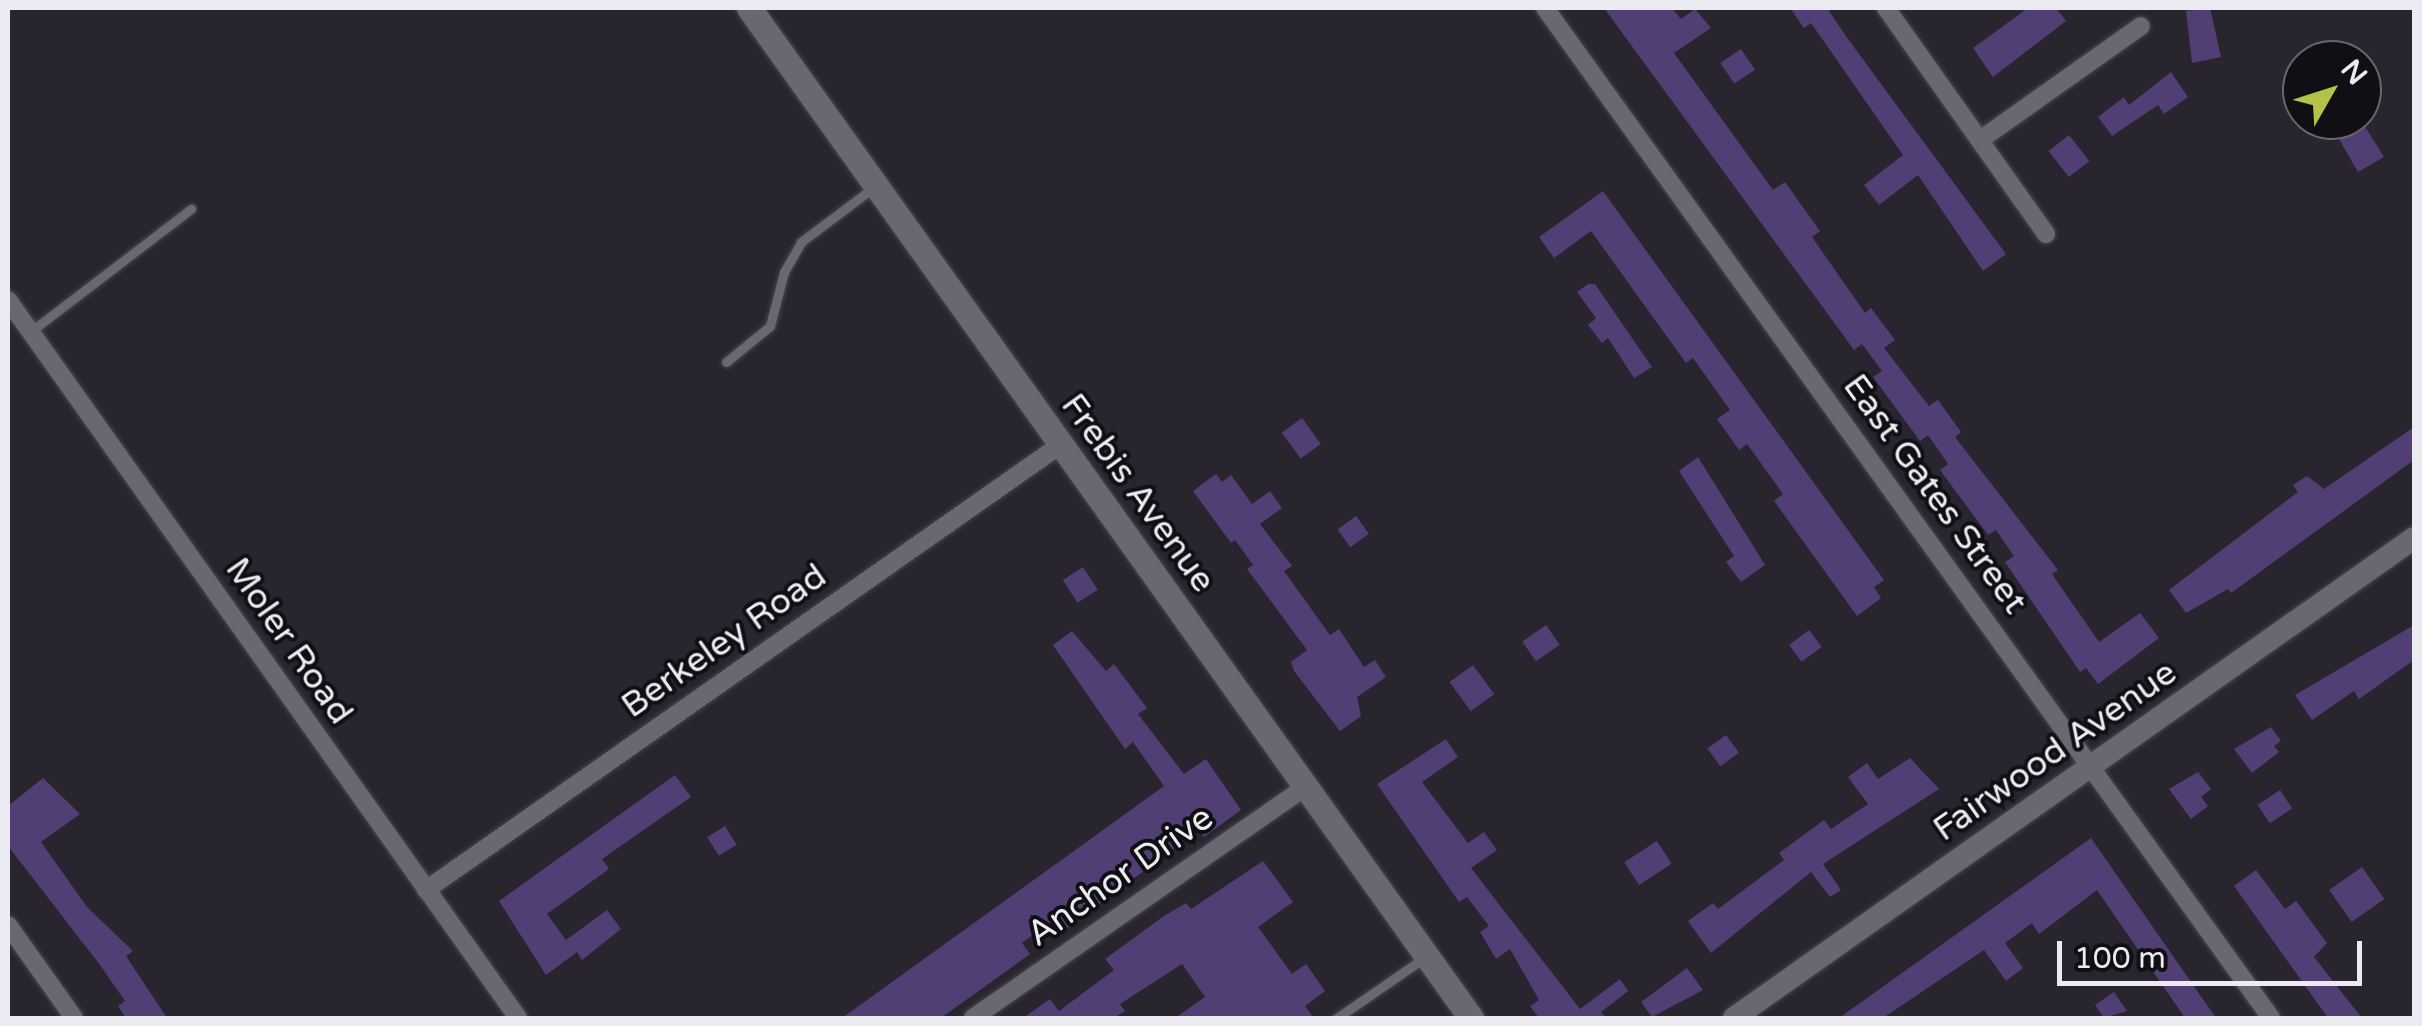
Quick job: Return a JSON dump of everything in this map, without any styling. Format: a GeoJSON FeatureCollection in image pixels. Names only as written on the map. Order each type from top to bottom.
{"type":"FeatureCollection","features":[{"type":"Feature","properties":{"kind":"main road","name":"Frebis Avenue"},"geometry":{"type":"LineString","coordinates":[[749,8],[1427,957],[1464,1016]]}},
{"type":"Feature","properties":{"kind":"street","name":"East Gates Street"},"geometry":{"type":"LineString","coordinates":[[1545,8],[2271,1018]]}},
{"type":"Feature","properties":{"kind":"street"},"geometry":{"type":"LineString","coordinates":[[1886,8],[2046,234]]}},
{"type":"Feature","properties":{"kind":"street"},"geometry":{"type":"LineString","coordinates":[[1980,140],[2141,26]]}},
{"type":"Feature","properties":{"kind":"street","name":"Moler Road"},"geometry":{"type":"LineString","coordinates":[[8,300],[518,1018]]}},
{"type":"Feature","properties":{"kind":"street","name":"Berkeley Road"},"geometry":{"type":"LineString","coordinates":[[426,890],[1060,445]]}},
{"type":"Feature","properties":{"kind":"street","name":"Fairwood Avenue"},"geometry":{"type":"LineString","coordinates":[[1734,1018],[2414,538]]}},
{"type":"Feature","properties":{"kind":"street","name":"Anchor Drive"},"geometry":{"type":"LineString","coordinates":[[973,1018],[1304,787]]}},
{"type":"Feature","properties":{"kind":"street"},"geometry":{"type":"LineString","coordinates":[[8,925],[74,1018]]}},
{"type":"Feature","properties":{"kind":"lane"},"geometry":{"type":"LineString","coordinates":[[726,362],[770,326],[784,272],[801,242],[876,186]]}},
{"type":"Feature","properties":{"kind":"lane"},"geometry":{"type":"LineString","coordinates":[[30,332],[192,209]]}},
{"type":"Feature","properties":{"kind":"lane"},"geometry":{"type":"LineString","coordinates":[[1338,1018],[1427,957]]}},
{"type":"Feature","properties":{"kind":"building"},"geometry":{"type":"Polygon","coordinates":[[[1604,8],[1672,8],[1681,19],[1695,9],[1711,28],[1674,53],[1773,190],[1785,182],[1820,231],[1812,237],[1865,313],[1871,308],[1895,340],[1884,348],[1929,406],[1938,400],[1961,432],[1955,437],[2058,570],[2052,574],[2099,642],[2140,613],[2159,638],[2098,684],[2086,668],[2080,672],[2005,562],[2014,556],[1996,530],[1988,535],[1940,470],[1948,464],[1928,435],[1920,441],[1873,377],[1882,371],[1862,344],[1854,350],[1604,8]]]}},
{"type":"Feature","properties":{"kind":"building"},"geometry":{"type":"Polygon","coordinates":[[[1790,8],[1833,8],[1829,11],[1848,39],[2006,254],[1983,271],[1918,175],[1879,205],[1864,185],[1903,155],[1811,23],[1804,28],[1790,8]]]}},
{"type":"Feature","properties":{"kind":"building"},"geometry":{"type":"Polygon","coordinates":[[[2028,8],[2056,8],[2066,21],[1993,77],[1973,48],[2028,8]]]}},
{"type":"Feature","properties":{"kind":"building"},"geometry":{"type":"Polygon","coordinates":[[[2210,8],[2221,57],[2192,63],[2186,11],[2210,8]]]}},
{"type":"Feature","properties":{"kind":"building"},"geometry":{"type":"Polygon","coordinates":[[[1741,49],[1755,70],[1734,84],[1720,63],[1741,49]]]}},
{"type":"Feature","properties":{"kind":"building"},"geometry":{"type":"Polygon","coordinates":[[[2171,72],[2188,97],[2164,114],[2158,105],[2112,136],[2098,117],[2124,97],[2129,105],[2171,72]]]}},
{"type":"Feature","properties":{"kind":"building"},"geometry":{"type":"Polygon","coordinates":[[[2069,135],[2089,161],[2069,177],[2049,151],[2069,135]]]}},
{"type":"Feature","properties":{"kind":"building"},"geometry":{"type":"Polygon","coordinates":[[[2340,140],[2373,140],[2384,157],[2358,172],[2340,140]]]}},
{"type":"Feature","properties":{"kind":"building"},"geometry":{"type":"Polygon","coordinates":[[[1603,191],[1884,580],[1874,587],[1881,598],[1857,616],[1774,501],[1783,494],[1747,444],[1739,450],[1717,419],[1730,410],[1693,358],[1686,363],[1591,231],[1554,258],[1539,237],[1603,191]]]}},
{"type":"Feature","properties":{"kind":"building"},"geometry":{"type":"Polygon","coordinates":[[[1595,284],[1652,367],[1634,378],[1608,338],[1602,343],[1588,325],[1596,318],[1577,292],[1595,284]]]}},
{"type":"Feature","properties":{"kind":"building"},"geometry":{"type":"Polygon","coordinates":[[[1302,418],[1321,444],[1301,459],[1282,433],[1302,418]]]}},
{"type":"Feature","properties":{"kind":"building"},"geometry":{"type":"Polygon","coordinates":[[[2414,427],[2414,460],[2231,593],[2228,589],[2186,613],[2169,590],[2298,492],[2293,485],[2307,476],[2324,489],[2414,427]]]}},
{"type":"Feature","properties":{"kind":"building"},"geometry":{"type":"Polygon","coordinates":[[[1698,457],[1765,565],[1741,582],[1726,562],[1734,556],[1679,471],[1698,457]]]}},
{"type":"Feature","properties":{"kind":"building"},"geometry":{"type":"Polygon","coordinates":[[[1216,474],[1222,482],[1231,475],[1252,504],[1270,491],[1282,508],[1260,524],[1292,566],[1284,571],[1330,635],[1339,629],[1364,667],[1375,660],[1386,677],[1357,697],[1361,716],[1340,731],[1294,671],[1291,662],[1307,650],[1247,569],[1253,565],[1235,540],[1231,543],[1193,491],[1216,474]]]}},
{"type":"Feature","properties":{"kind":"building"},"geometry":{"type":"Polygon","coordinates":[[[1356,516],[1369,534],[1350,547],[1337,530],[1356,516]]]}},
{"type":"Feature","properties":{"kind":"building"},"geometry":{"type":"Polygon","coordinates":[[[1083,567],[1098,590],[1078,603],[1063,580],[1083,567]]]}},
{"type":"Feature","properties":{"kind":"building"},"geometry":{"type":"Polygon","coordinates":[[[1546,625],[1560,645],[1536,661],[1522,642],[1546,625]]]}},
{"type":"Feature","properties":{"kind":"building"},"geometry":{"type":"Polygon","coordinates":[[[2414,625],[2414,660],[2359,699],[2354,691],[2312,720],[2295,695],[2414,625]]]}},
{"type":"Feature","properties":{"kind":"building"},"geometry":{"type":"Polygon","coordinates":[[[1809,630],[1822,647],[1802,662],[1789,645],[1809,630]]]}},
{"type":"Feature","properties":{"kind":"building"},"geometry":{"type":"Polygon","coordinates":[[[1072,631],[1106,671],[1114,664],[1147,708],[1138,714],[1184,774],[1206,759],[1241,810],[1204,837],[1199,830],[1063,931],[1048,924],[1022,943],[1030,954],[941,1018],[842,1018],[1164,786],[1133,742],[1125,749],[1053,645],[1072,631]]]}},
{"type":"Feature","properties":{"kind":"building"},"geometry":{"type":"Polygon","coordinates":[[[1473,665],[1494,694],[1471,711],[1450,682],[1473,665]]]}},
{"type":"Feature","properties":{"kind":"building"},"geometry":{"type":"Polygon","coordinates":[[[2271,727],[2281,741],[2274,746],[2279,752],[2252,773],[2234,749],[2271,727]]]}},
{"type":"Feature","properties":{"kind":"building"},"geometry":{"type":"Polygon","coordinates":[[[1726,735],[1739,753],[1720,766],[1707,749],[1726,735]]]}},
{"type":"Feature","properties":{"kind":"building"},"geometry":{"type":"Polygon","coordinates":[[[1446,739],[1458,757],[1422,782],[1468,843],[1484,832],[1497,850],[1471,868],[1580,1009],[1620,979],[1628,991],[1601,1012],[1606,1018],[1539,1018],[1530,1006],[1539,1000],[1510,949],[1496,959],[1480,932],[1489,926],[1467,897],[1459,902],[1377,784],[1446,739]]]}},
{"type":"Feature","properties":{"kind":"building"},"geometry":{"type":"Polygon","coordinates":[[[1910,758],[1939,789],[1823,864],[1841,890],[1830,897],[1811,872],[1711,953],[1688,921],[1713,903],[1718,909],[1784,860],[1779,853],[1824,820],[1831,829],[1868,804],[1848,777],[1867,763],[1878,779],[1910,758]]]}},
{"type":"Feature","properties":{"kind":"building"},"geometry":{"type":"Polygon","coordinates":[[[2198,772],[2211,789],[2201,797],[2208,806],[2191,819],[2169,789],[2198,772]]]}},
{"type":"Feature","properties":{"kind":"building"},"geometry":{"type":"Polygon","coordinates":[[[675,775],[691,797],[602,859],[609,869],[547,914],[566,940],[607,910],[621,929],[582,960],[577,952],[546,975],[499,901],[675,775]]]}},
{"type":"Feature","properties":{"kind":"building"},"geometry":{"type":"Polygon","coordinates":[[[43,778],[80,814],[41,842],[87,907],[133,951],[126,956],[167,1018],[126,1018],[118,1006],[125,1001],[8,846],[8,806],[43,778]]]}},
{"type":"Feature","properties":{"kind":"building"},"geometry":{"type":"Polygon","coordinates":[[[2280,790],[2292,808],[2270,823],[2258,805],[2280,790]]]}},
{"type":"Feature","properties":{"kind":"building"},"geometry":{"type":"Polygon","coordinates":[[[725,826],[737,845],[719,856],[707,837],[725,826]]]}},
{"type":"Feature","properties":{"kind":"building"},"geometry":{"type":"Polygon","coordinates":[[[2091,838],[2216,1018],[2185,1018],[2097,890],[2039,934],[2032,923],[2005,943],[2023,968],[2006,981],[1984,950],[1883,1018],[1839,1018],[2091,838]]]}},
{"type":"Feature","properties":{"kind":"building"},"geometry":{"type":"Polygon","coordinates":[[[1657,841],[1672,864],[1639,885],[1624,862],[1657,841]]]}},
{"type":"Feature","properties":{"kind":"building"},"geometry":{"type":"Polygon","coordinates":[[[1263,861],[1293,902],[1258,927],[1292,974],[1306,964],[1325,991],[1305,1006],[1314,1018],[1175,1018],[1205,997],[1182,964],[1120,1004],[1125,1011],[1114,1018],[1023,1018],[1050,999],[1059,1011],[1114,970],[1105,959],[1164,916],[1186,903],[1191,909],[1263,861]]]}},
{"type":"Feature","properties":{"kind":"building"},"geometry":{"type":"Polygon","coordinates":[[[2362,867],[2384,899],[2352,922],[2329,890],[2362,867]]]}},
{"type":"Feature","properties":{"kind":"building"},"geometry":{"type":"Polygon","coordinates":[[[2256,870],[2285,909],[2296,901],[2327,943],[2314,957],[2362,1018],[2328,1018],[2234,886],[2256,870]]]}},
{"type":"Feature","properties":{"kind":"building"},"geometry":{"type":"Polygon","coordinates":[[[1687,968],[1703,990],[1652,1017],[1641,1002],[1687,968]]]}},
{"type":"Feature","properties":{"kind":"building"},"geometry":{"type":"Polygon","coordinates":[[[2114,992],[2127,1011],[2104,1018],[2095,1005],[2114,992]]]}}]}
